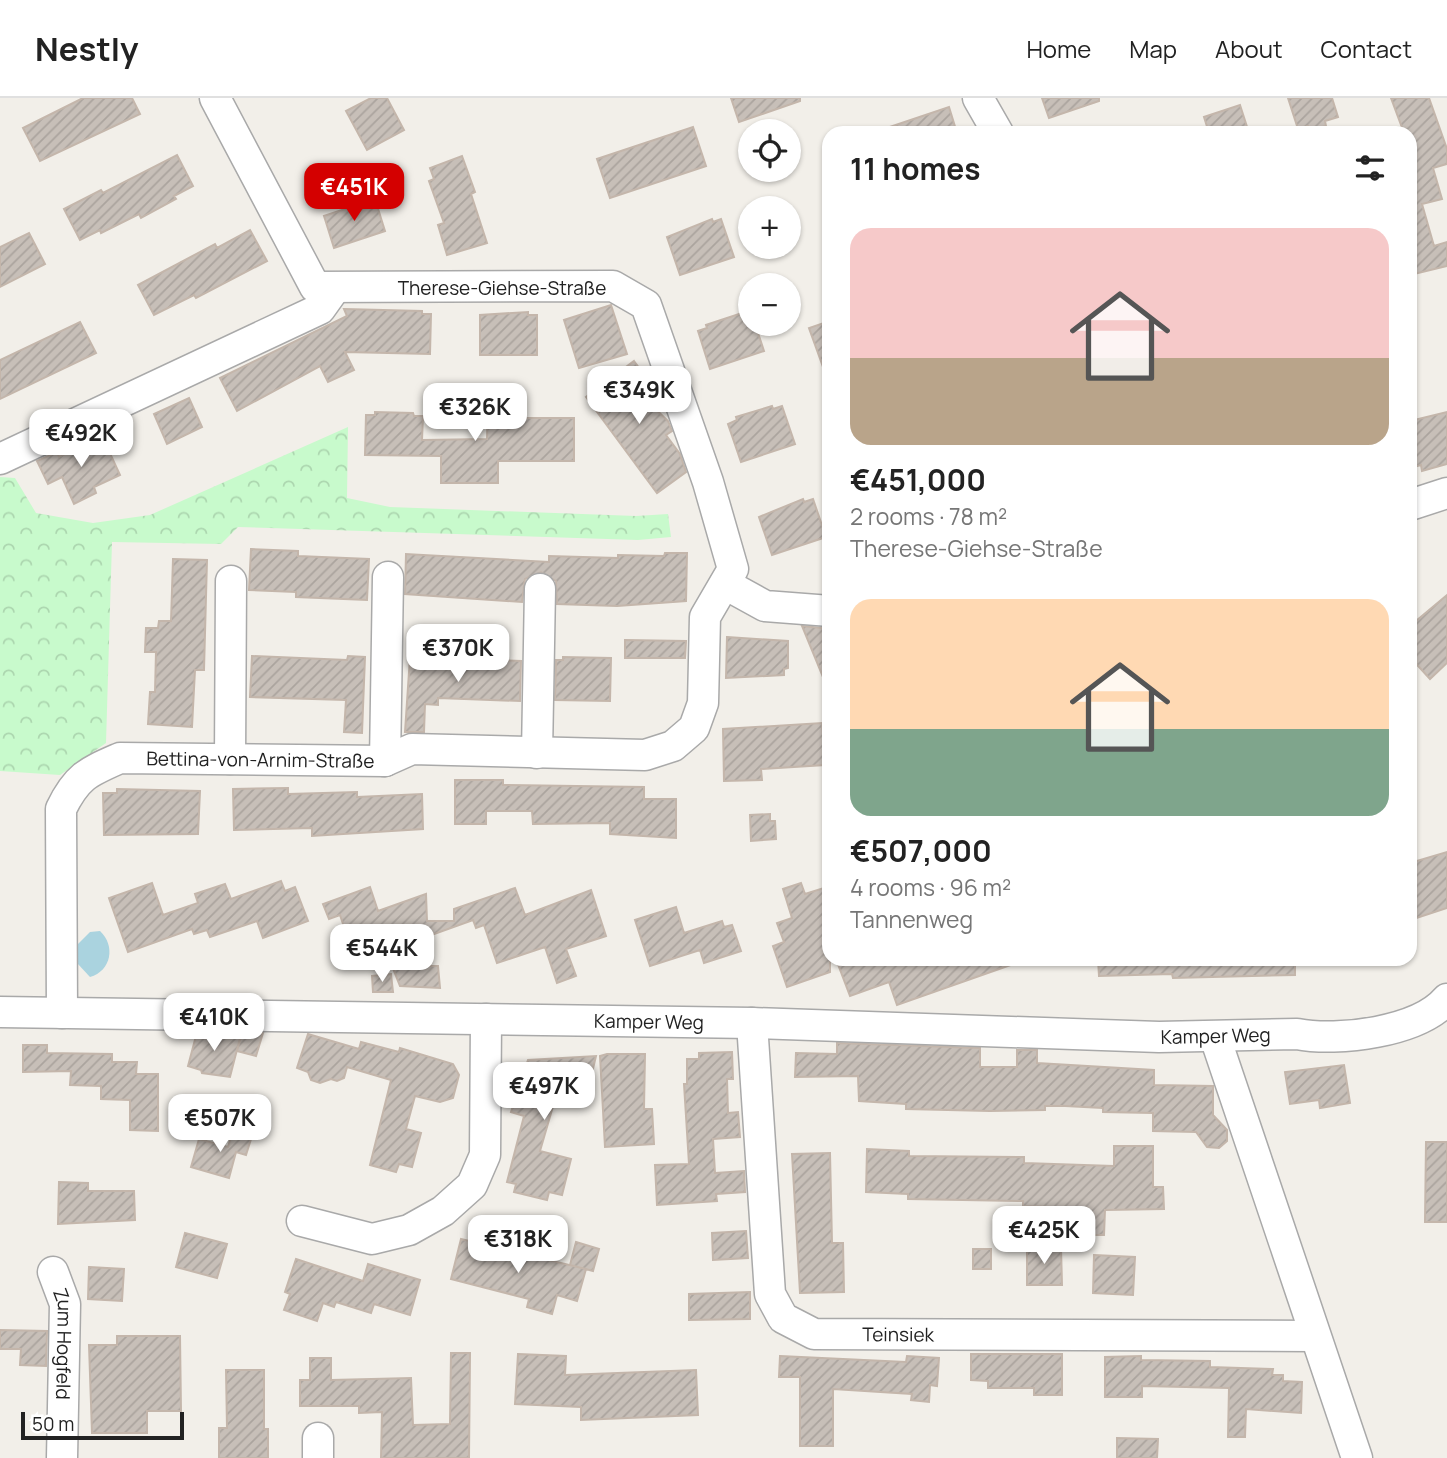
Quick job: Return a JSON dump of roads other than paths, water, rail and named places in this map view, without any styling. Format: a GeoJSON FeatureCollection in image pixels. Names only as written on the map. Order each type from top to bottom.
{"type":"FeatureCollection","features":[{"type":"Feature","properties":{"kind":"street","name":"Therese-Giehse-Straße"},"geometry":{"type":"LineString","coordinates":[[215,98],[315,287],[612,286],[646,305],[722,525],[733,569],[725,584]]}},
{"type":"Feature","properties":{"kind":"street"},"geometry":{"type":"LineString","coordinates":[[978,98],[994,126]]}},
{"type":"Feature","properties":{"kind":"street"},"geometry":{"type":"LineString","coordinates":[[0,459],[320,309],[335,288]]}},
{"type":"Feature","properties":{"kind":"street"},"geometry":{"type":"LineString","coordinates":[[1417,503],[1447,493]]}},
{"type":"Feature","properties":{"kind":"street"},"geometry":{"type":"LineString","coordinates":[[386,761],[388,577]]}},
{"type":"Feature","properties":{"kind":"street"},"geometry":{"type":"LineString","coordinates":[[230,759],[231,581]]}},
{"type":"Feature","properties":{"kind":"street"},"geometry":{"type":"LineString","coordinates":[[725,584],[765,606],[822,610]]}},
{"type":"Feature","properties":{"kind":"street","name":"Bettina-von-Arnim-Straße"},"geometry":{"type":"LineString","coordinates":[[62,1013],[61,809],[71,788],[87,772],[120,758],[386,761],[412,750],[645,755],[673,746],[694,729],[703,703],[705,617],[725,584]]}},
{"type":"Feature","properties":{"kind":"street"},"geometry":{"type":"LineString","coordinates":[[537,753],[540,589]]}},
{"type":"Feature","properties":{"kind":"street","name":"Kamper Weg"},"geometry":{"type":"LineString","coordinates":[[1297,1034],[1317,1026],[1389,1013],[1447,992]]}},
{"type":"Feature","properties":{"kind":"street","name":"Kamper Weg"},"geometry":{"type":"LineString","coordinates":[[0,1012],[752,1023],[1216,1037],[1297,1034],[1333,1037],[1393,1027],[1425,1017],[1447,999]]}},
{"type":"Feature","properties":{"kind":"street"},"geometry":{"type":"LineString","coordinates":[[302,1221],[372,1239],[421,1224],[443,1211],[472,1185],[485,1155],[486,1019]]}},
{"type":"Feature","properties":{"kind":"street","name":"Teinsiek"},"geometry":{"type":"LineString","coordinates":[[752,1023],[770,1294],[783,1318],[814,1334],[1314,1336]]}},
{"type":"Feature","properties":{"kind":"street"},"geometry":{"type":"LineString","coordinates":[[1216,1037],[1357,1458]]}},
{"type":"Feature","properties":{"kind":"street","name":"Zum Hogfeld"},"geometry":{"type":"LineString","coordinates":[[53,1272],[65,1304],[61,1458]]}},
{"type":"Feature","properties":{"kind":"water"},"geometry":{"type":"Polygon","coordinates":[[[100,931],[108,944],[109,957],[103,969],[90,977],[77,963],[78,944],[90,932],[100,931]]]}}]}
